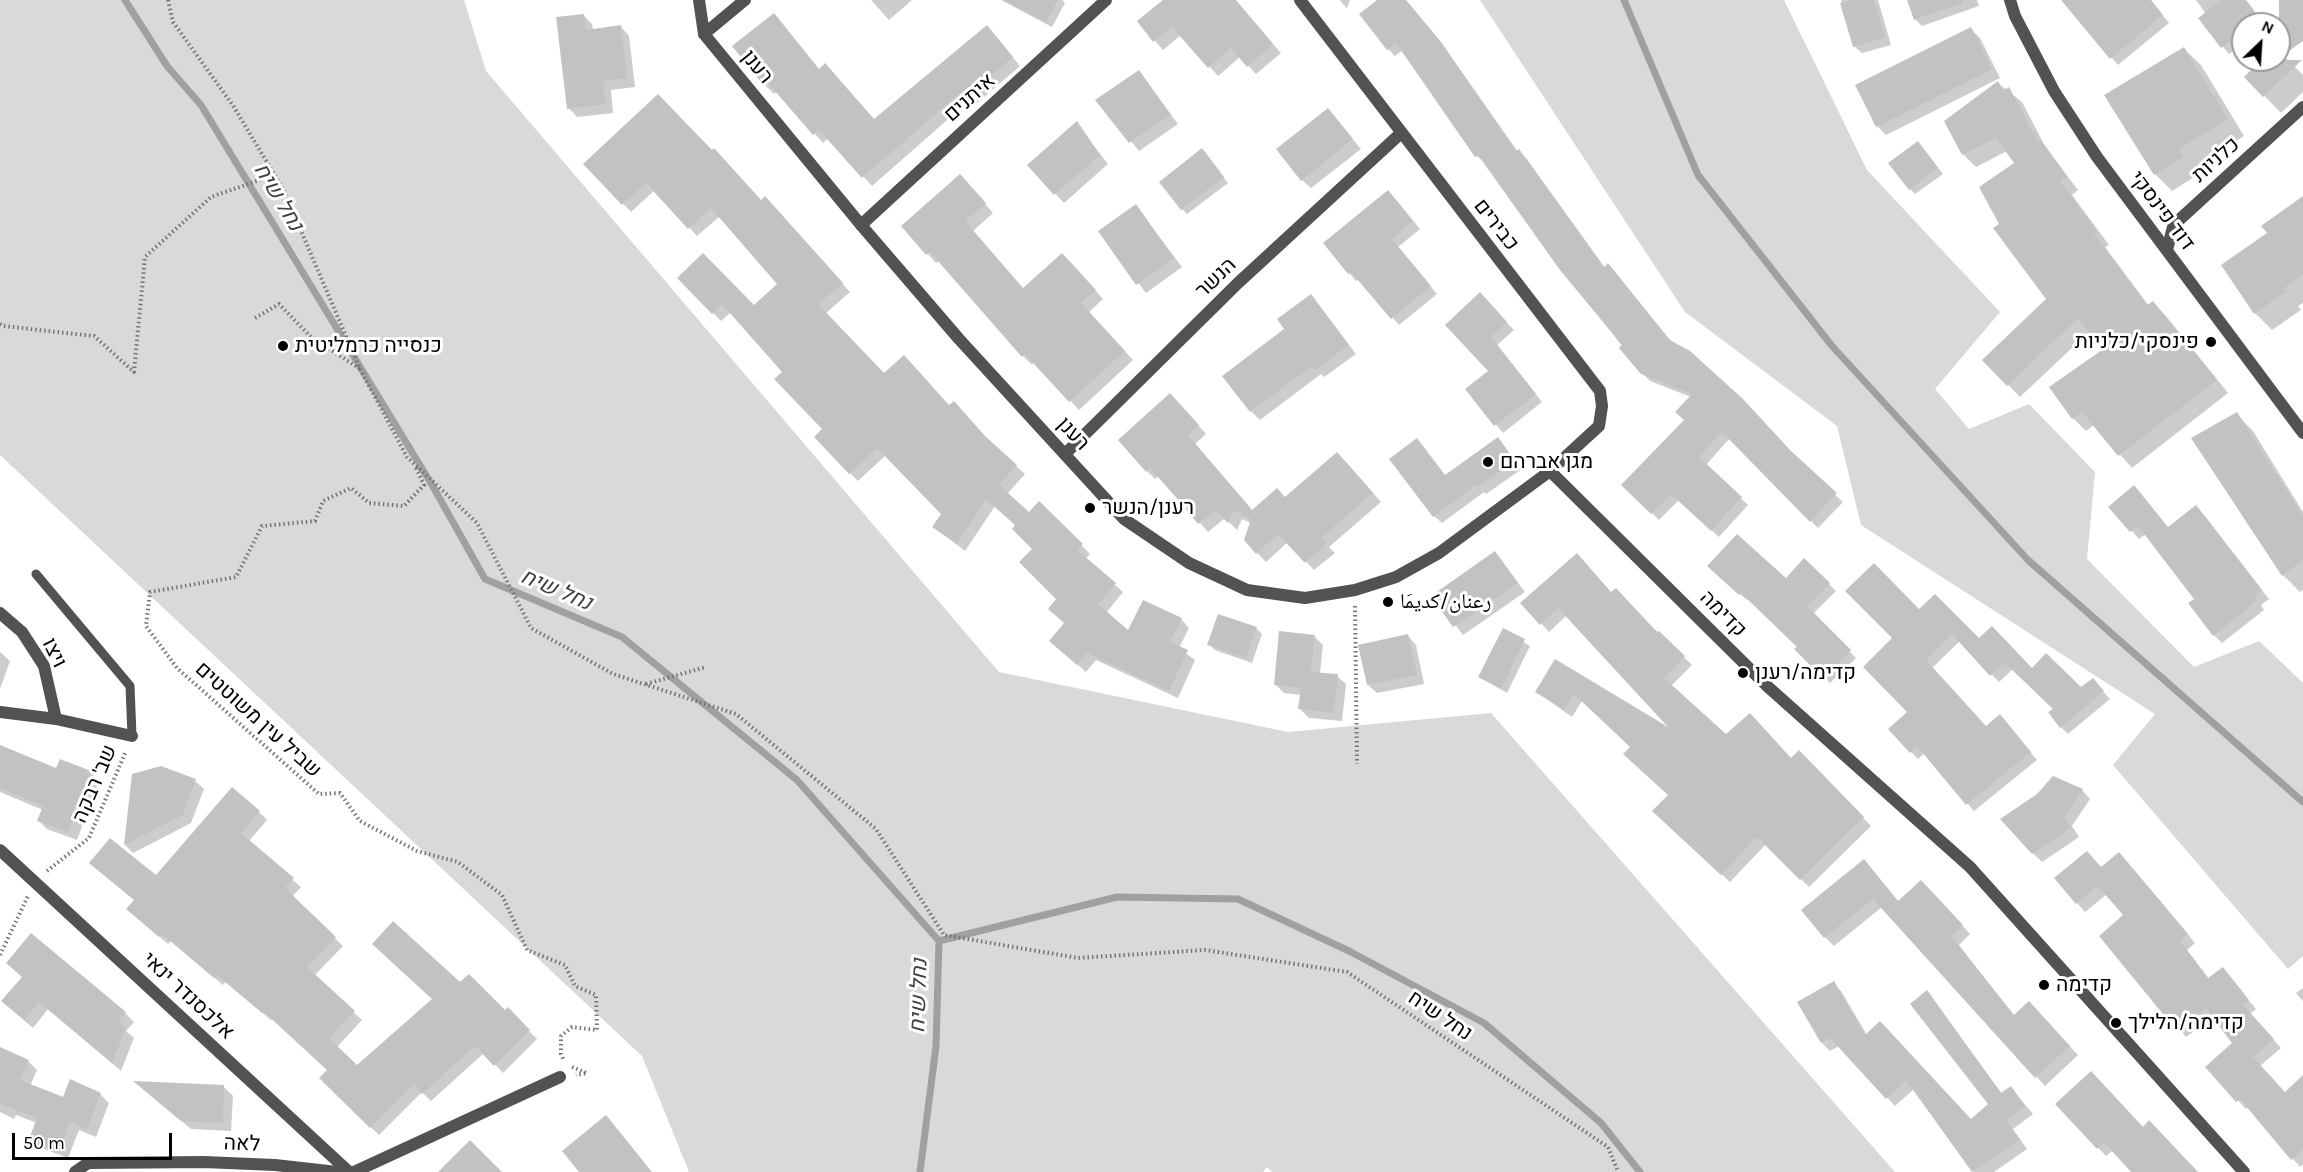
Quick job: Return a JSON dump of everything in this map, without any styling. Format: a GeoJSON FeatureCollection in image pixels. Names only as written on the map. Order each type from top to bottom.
{"type":"FeatureCollection","features":[{"type":"Feature","properties":{"kind":"street"},"geometry":{"type":"LineString","coordinates":[[699,0],[704,34]]}},
{"type":"Feature","properties":{"kind":"street"},"geometry":{"type":"LineString","coordinates":[[704,34],[745,0]]}},
{"type":"Feature","properties":{"kind":"street","name":"איתנים"},"geometry":{"type":"LineString","coordinates":[[861,225],[1106,0]]}},
{"type":"Feature","properties":{"kind":"street","name":"כבירים"},"geometry":{"type":"LineString","coordinates":[[1300,0],[1400,134],[1600,391],[1602,406],[1599,426],[1550,471]]}},
{"type":"Feature","properties":{"kind":"street","name":"דוד פינסקי"},"geometry":{"type":"LineString","coordinates":[[2010,0],[2015,16],[2054,91],[2097,157],[2303,433]]}},
{"type":"Feature","properties":{"kind":"street","name":"רענן"},"geometry":{"type":"LineString","coordinates":[[704,34],[861,225],[960,339],[1124,519],[1189,563],[1248,590],[1305,598],[1355,590],[1396,577],[1439,554],[1550,471]]}},
{"type":"Feature","properties":{"kind":"street","name":"כלניות"},"geometry":{"type":"LineString","coordinates":[[2167,250],[2179,219],[2303,107]]}},
{"type":"Feature","properties":{"kind":"street","name":"הנשר"},"geometry":{"type":"LineString","coordinates":[[1065,454],[1238,283],[1400,134]]}},
{"type":"Feature","properties":{"kind":"street","name":"קדימה"},"geometry":{"type":"LineString","coordinates":[[1550,471],[1767,686],[1970,867],[2244,1172]]}},
{"type":"Feature","properties":{"kind":"street","name":"ויצו"},"geometry":{"type":"LineString","coordinates":[[0,614],[22,632],[44,666],[56,719]]}},
{"type":"Feature","properties":{"kind":"street"},"geometry":{"type":"LineString","coordinates":[[0,712],[56,719],[132,736]]}},
{"type":"Feature","properties":{"kind":"street","name":"אלכסנדר ינאי"},"geometry":{"type":"LineString","coordinates":[[0,850],[349,1172]]}},
{"type":"Feature","properties":{"kind":"street"},"geometry":{"type":"LineString","coordinates":[[354,1172],[560,1077]]}},
{"type":"Feature","properties":{"kind":"street","name":"לאה"},"geometry":{"type":"LineString","coordinates":[[75,1172],[88,1163],[204,1162],[275,1165],[337,1172]]}},
{"type":"Feature","properties":{"kind":"lane"},"geometry":{"type":"LineString","coordinates":[[36,574],[130,686],[132,736]]}},
{"type":"Feature","properties":{"kind":"path","name":"נחל שיח"},"geometry":{"type":"LineString","coordinates":[[168,0],[173,22],[234,107],[274,175],[311,253],[360,369],[407,457],[477,523],[531,628],[613,674],[736,714],[876,829],[944,935],[1078,958],[1205,950],[1347,972],[1608,1147],[1618,1172]]}},
{"type":"Feature","properties":{"kind":"path"},"geometry":{"type":"LineString","coordinates":[[0,324],[94,336],[134,372],[145,257],[211,197],[274,175]]}},
{"type":"Feature","properties":{"kind":"path"},"geometry":{"type":"LineString","coordinates":[[255,318],[279,304],[310,336],[360,369]]}},
{"type":"Feature","properties":{"kind":"path","name":"שביל עין משוטטים"},"geometry":{"type":"LineString","coordinates":[[414,464],[424,485],[404,506],[369,503],[351,488],[323,501],[315,521],[262,526],[236,576],[150,592],[146,626],[177,668],[320,794],[340,793],[360,821],[417,851],[458,862],[502,895],[528,950],[565,965],[575,986],[596,995],[597,1030],[572,1027],[561,1036],[561,1054],[565,1064],[587,1073],[560,1077]]}},
{"type":"Feature","properties":{"kind":"path"},"geometry":{"type":"LineString","coordinates":[[1355,590],[1357,764]]}},
{"type":"Feature","properties":{"kind":"path"},"geometry":{"type":"LineString","coordinates":[[645,684],[706,667]]}},
{"type":"Feature","properties":{"kind":"path","name":"שב' רבקה"},"geometry":{"type":"LineString","coordinates":[[0,955],[35,880],[89,838],[132,736]]}},
{"type":"Feature","properties":{"kind":"shaded area"},"geometry":{"type":"Polygon","coordinates":[[[0,0],[464,0],[486,71],[999,672],[1288,732],[1491,713],[1895,1172],[1272,1172],[1267,1167],[1263,1172],[689,1172],[642,1056],[0,455],[0,0]]]}},
{"type":"Feature","properties":{"kind":"shaded area"},"geometry":{"type":"Polygon","coordinates":[[[1480,0],[1784,0],[1867,170],[2000,312],[1935,389],[1969,429],[2029,404],[2095,472],[2087,559],[2194,667],[2259,641],[2303,683],[2303,956],[2288,969],[2113,765],[2155,714],[1861,525],[1837,426],[1685,312],[1480,0]]]}},
{"type":"Feature","properties":{"kind":"building"},"geometry":{"type":"Polygon","coordinates":[[[1003,0],[1058,0],[1046,22],[1003,0]]]}},
{"type":"Feature","properties":{"kind":"building"},"geometry":{"type":"Polygon","coordinates":[[[1163,0],[1236,0],[1273,44],[1247,67],[1231,48],[1208,68],[1172,27],[1153,42],[1137,21],[1163,0]]]}},
{"type":"Feature","properties":{"kind":"building"},"geometry":{"type":"Polygon","coordinates":[[[1377,0],[1406,0],[1441,42],[1516,151],[1519,149],[1604,267],[1608,263],[1670,340],[1690,351],[1743,399],[1791,451],[1837,493],[1810,522],[1722,432],[1699,457],[1742,497],[1711,531],[1671,494],[1651,514],[1621,485],[1684,420],[1675,412],[1692,394],[1641,374],[1619,348],[1622,345],[1560,270],[1478,155],[1475,157],[1396,43],[1387,50],[1359,14],[1377,0]]]}},
{"type":"Feature","properties":{"kind":"building"},"geometry":{"type":"Polygon","coordinates":[[[1851,0],[1874,0],[1885,38],[1853,47],[1840,3],[1851,0]]]}},
{"type":"Feature","properties":{"kind":"building"},"geometry":{"type":"Polygon","coordinates":[[[1907,0],[1962,0],[1963,3],[1914,20],[1907,0]]]}},
{"type":"Feature","properties":{"kind":"building"},"geometry":{"type":"Polygon","coordinates":[[[2061,0],[2151,0],[2163,15],[2110,59],[2061,0]]]}},
{"type":"Feature","properties":{"kind":"building"},"geometry":{"type":"Polygon","coordinates":[[[2222,0],[2246,0],[2255,12],[2231,12],[2231,41],[2221,48],[2198,18],[2222,0]]]}},
{"type":"Feature","properties":{"kind":"building"},"geometry":{"type":"Polygon","coordinates":[[[2279,0],[2303,0],[2303,41],[2291,50],[2291,12],[2279,12],[2279,0]]]}},
{"type":"Feature","properties":{"kind":"building"},"geometry":{"type":"Polygon","coordinates":[[[774,13],[819,69],[825,63],[874,119],[987,25],[1013,57],[966,96],[962,91],[862,178],[819,130],[813,135],[768,83],[764,86],[732,46],[774,13]]]}},
{"type":"Feature","properties":{"kind":"building"},"geometry":{"type":"Polygon","coordinates":[[[584,14],[586,30],[621,25],[627,78],[603,81],[606,104],[567,109],[556,17],[584,14]]]}},
{"type":"Feature","properties":{"kind":"building"},"geometry":{"type":"Polygon","coordinates":[[[1971,27],[1992,69],[1876,127],[1855,85],[1971,27]]]}},
{"type":"Feature","properties":{"kind":"building"},"geometry":{"type":"Polygon","coordinates":[[[2184,47],[2228,119],[2179,149],[2183,157],[2154,175],[2104,95],[2184,47]]]}},
{"type":"Feature","properties":{"kind":"building"},"geometry":{"type":"Polygon","coordinates":[[[2291,60],[2302,60],[2291,70],[2291,60]]]}},
{"type":"Feature","properties":{"kind":"building"},"geometry":{"type":"Polygon","coordinates":[[[1139,70],[1171,115],[1129,143],[1095,100],[1139,70]]]}},
{"type":"Feature","properties":{"kind":"building"},"geometry":{"type":"Polygon","coordinates":[[[2249,72],[2289,72],[2263,97],[2244,77],[2249,72]]]}},
{"type":"Feature","properties":{"kind":"building"},"geometry":{"type":"Polygon","coordinates":[[[1998,81],[2003,91],[2009,87],[2038,142],[2041,140],[2067,177],[2060,181],[2097,231],[2094,234],[2147,305],[2153,301],[2217,380],[2118,456],[2082,412],[2072,419],[2049,387],[2102,350],[2078,318],[2007,386],[1982,360],[2046,299],[1993,228],[1999,224],[1979,187],[2014,163],[1996,138],[1962,155],[1944,121],[1998,81]]]}},
{"type":"Feature","properties":{"kind":"building"},"geometry":{"type":"Polygon","coordinates":[[[658,94],[712,150],[714,148],[761,200],[765,196],[843,283],[818,304],[884,373],[904,355],[949,405],[954,401],[985,436],[1017,465],[999,485],[1029,512],[1039,501],[1083,544],[1077,550],[1116,583],[1098,604],[1128,630],[1143,600],[1182,618],[1170,642],[1188,650],[1169,691],[1087,653],[1077,665],[1049,641],[1064,623],[1048,609],[1056,599],[1019,562],[1032,549],[1012,529],[1015,525],[986,499],[957,544],[932,527],[941,514],[877,448],[849,474],[814,437],[822,429],[774,379],[782,372],[722,304],[712,314],[677,278],[703,253],[754,305],[777,284],[711,208],[688,229],[646,183],[622,205],[583,164],[658,94]]]}},
{"type":"Feature","properties":{"kind":"building"},"geometry":{"type":"Polygon","coordinates":[[[1328,108],[1353,139],[1301,181],[1276,149],[1328,108]]]}},
{"type":"Feature","properties":{"kind":"building"},"geometry":{"type":"Polygon","coordinates":[[[1077,121],[1100,155],[1054,195],[1027,165],[1077,121]]]}},
{"type":"Feature","properties":{"kind":"building"},"geometry":{"type":"Polygon","coordinates":[[[1918,141],[1938,168],[1909,190],[1888,163],[1918,141]]]}},
{"type":"Feature","properties":{"kind":"building"},"geometry":{"type":"Polygon","coordinates":[[[1202,148],[1224,177],[1181,210],[1159,182],[1202,148]]]}},
{"type":"Feature","properties":{"kind":"building"},"geometry":{"type":"Polygon","coordinates":[[[960,174],[986,203],[965,221],[1023,288],[1062,253],[1096,290],[1081,303],[1125,351],[1069,402],[1025,354],[1022,357],[930,252],[926,255],[901,226],[960,174]]]}},
{"type":"Feature","properties":{"kind":"building"},"geometry":{"type":"Polygon","coordinates":[[[1388,190],[1413,221],[1392,239],[1431,286],[1391,319],[1351,272],[1348,274],[1323,243],[1388,190]]]}},
{"type":"Feature","properties":{"kind":"building"},"geometry":{"type":"Polygon","coordinates":[[[2303,196],[2303,274],[2283,289],[2285,292],[2254,314],[2221,265],[2267,233],[2261,226],[2303,196]]]}},
{"type":"Feature","properties":{"kind":"building"},"geometry":{"type":"Polygon","coordinates":[[[1136,204],[1174,258],[1136,285],[1098,231],[1136,204]]]}},
{"type":"Feature","properties":{"kind":"building"},"geometry":{"type":"Polygon","coordinates":[[[1480,292],[1507,322],[1491,337],[1536,394],[1494,426],[1465,389],[1488,371],[1445,325],[1480,292]]]}},
{"type":"Feature","properties":{"kind":"building"},"geometry":{"type":"Polygon","coordinates":[[[1311,294],[1349,345],[1315,370],[1312,366],[1250,412],[1222,376],[1284,329],[1277,319],[1311,294]]]}},
{"type":"Feature","properties":{"kind":"building"},"geometry":{"type":"Polygon","coordinates":[[[1170,393],[1199,425],[1188,435],[1252,510],[1277,488],[1285,497],[1337,452],[1373,493],[1322,537],[1327,543],[1305,563],[1278,534],[1256,554],[1244,540],[1251,519],[1233,511],[1228,523],[1215,510],[1198,524],[1186,509],[1190,500],[1187,498],[1182,504],[1150,468],[1146,472],[1118,440],[1170,393]]]}},
{"type":"Feature","properties":{"kind":"building"},"geometry":{"type":"Polygon","coordinates":[[[2237,412],[2303,516],[2303,560],[2282,576],[2191,438],[2237,412]]]}},
{"type":"Feature","properties":{"kind":"building"},"geometry":{"type":"Polygon","coordinates":[[[1498,437],[1515,461],[1478,487],[1476,485],[1433,517],[1389,459],[1417,438],[1445,475],[1498,437]]]}},
{"type":"Feature","properties":{"kind":"building"},"geometry":{"type":"Polygon","coordinates":[[[2134,485],[2168,527],[2196,505],[2262,590],[2254,597],[2257,601],[2213,636],[2188,603],[2194,599],[2138,526],[2130,532],[2108,507],[2134,485]]]}},
{"type":"Feature","properties":{"kind":"building"},"geometry":{"type":"Polygon","coordinates":[[[1737,534],[1786,578],[1804,558],[1830,583],[1807,606],[1851,650],[1823,678],[1794,649],[1797,647],[1741,593],[1739,595],[1707,566],[1737,534]]]}},
{"type":"Feature","properties":{"kind":"building"},"geometry":{"type":"Polygon","coordinates":[[[1495,551],[1518,583],[1453,627],[1431,596],[1495,551]]]}},
{"type":"Feature","properties":{"kind":"building"},"geometry":{"type":"Polygon","coordinates":[[[1577,553],[1611,592],[1616,588],[1657,632],[1659,631],[1685,656],[1664,678],[1726,734],[1750,713],[1791,758],[1799,750],[1864,817],[1800,880],[1757,837],[1721,875],[1652,811],[1668,795],[1623,754],[1630,747],[1574,694],[1564,710],[1535,692],[1555,659],[1668,727],[1558,608],[1540,625],[1520,603],[1577,553]]]}},
{"type":"Feature","properties":{"kind":"building"},"geometry":{"type":"Polygon","coordinates":[[[1874,563],[1919,609],[1935,594],[1979,638],[1992,626],[2032,668],[2046,653],[2081,687],[2093,678],[2104,691],[2060,728],[2048,712],[2053,709],[2005,663],[1990,676],[1952,634],[1926,660],[1986,726],[2000,714],[2031,752],[1966,805],[1917,746],[1910,753],[1888,729],[1907,712],[1863,667],[1892,638],[1845,591],[1874,563]]]}},
{"type":"Feature","properties":{"kind":"building"},"geometry":{"type":"Polygon","coordinates":[[[1218,614],[1257,627],[1246,658],[1207,645],[1218,614]]]}},
{"type":"Feature","properties":{"kind":"building"},"geometry":{"type":"Polygon","coordinates":[[[1503,628],[1525,639],[1501,689],[1478,677],[1503,628]]]}},
{"type":"Feature","properties":{"kind":"building"},"geometry":{"type":"Polygon","coordinates":[[[1279,631],[1315,635],[1311,672],[1338,674],[1334,713],[1298,709],[1301,688],[1274,685],[1279,631]]]}},
{"type":"Feature","properties":{"kind":"building"},"geometry":{"type":"Polygon","coordinates":[[[1408,634],[1417,675],[1367,685],[1358,645],[1408,634]]]}},
{"type":"Feature","properties":{"kind":"building"},"geometry":{"type":"Polygon","coordinates":[[[0,745],[56,768],[60,759],[91,771],[68,832],[37,821],[43,806],[0,788],[0,745]]]}},
{"type":"Feature","properties":{"kind":"building"},"geometry":{"type":"Polygon","coordinates":[[[161,766],[196,779],[183,815],[124,845],[132,774],[161,766]]]}},
{"type":"Feature","properties":{"kind":"building"},"geometry":{"type":"Polygon","coordinates":[[[2053,776],[2083,789],[2064,817],[2071,828],[2032,854],[2000,819],[2037,794],[2053,776]]]}},
{"type":"Feature","properties":{"kind":"building"},"geometry":{"type":"Polygon","coordinates":[[[232,787],[260,811],[241,833],[294,878],[285,888],[336,937],[307,967],[355,1011],[329,1038],[357,1065],[432,999],[372,944],[393,921],[460,982],[469,974],[505,1010],[508,1007],[530,1030],[494,1066],[475,1046],[422,1094],[414,1084],[370,1128],[319,1078],[327,1070],[264,1012],[262,1013],[217,975],[214,978],[162,934],[159,937],[126,909],[134,900],[89,863],[110,838],[156,875],[232,787]]]}},
{"type":"Feature","properties":{"kind":"building"},"geometry":{"type":"Polygon","coordinates":[[[2087,851],[2101,867],[2119,852],[2188,934],[2180,941],[2208,978],[2223,967],[2249,1000],[2243,1005],[2274,1039],[2253,1057],[2285,1092],[2303,1075],[2303,1149],[2291,1160],[2240,1099],[2236,1102],[2205,1067],[2232,1043],[2206,1008],[2176,1030],[2099,936],[2123,915],[2098,886],[2076,904],[2054,878],[2087,851]]]}},
{"type":"Feature","properties":{"kind":"building"},"geometry":{"type":"Polygon","coordinates":[[[1864,859],[1898,901],[1921,880],[1963,925],[1951,936],[2014,1015],[2029,1001],[2070,1046],[2035,1078],[1873,899],[1824,938],[1801,910],[1864,859]]]}},
{"type":"Feature","properties":{"kind":"building"},"geometry":{"type":"Polygon","coordinates":[[[31,933],[126,1012],[118,1022],[126,1028],[112,1063],[39,1002],[24,1020],[1,1001],[22,977],[6,963],[31,933]]]}},
{"type":"Feature","properties":{"kind":"building"},"geometry":{"type":"Polygon","coordinates":[[[1834,981],[1865,1035],[1880,1021],[1971,1119],[1988,1104],[1910,1004],[1927,990],[2001,1093],[2011,1086],[2025,1106],[2006,1120],[2020,1140],[1972,1172],[1906,1080],[1886,1099],[1830,1038],[1821,1043],[1797,1002],[1834,981]]]}},
{"type":"Feature","properties":{"kind":"building"},"geometry":{"type":"Polygon","coordinates":[[[0,1047],[29,1060],[20,1080],[63,1097],[70,1079],[101,1093],[87,1129],[70,1122],[59,1151],[29,1139],[37,1118],[0,1104],[0,1047]]]}},
{"type":"Feature","properties":{"kind":"building"},"geometry":{"type":"Polygon","coordinates":[[[2091,1071],[2143,1127],[2149,1120],[2198,1172],[2131,1172],[2104,1142],[2097,1149],[2055,1104],[2091,1071]]]}},
{"type":"Feature","properties":{"kind":"building"},"geometry":{"type":"Polygon","coordinates":[[[133,1081],[224,1085],[223,1123],[181,1121],[133,1081]]]}},
{"type":"Feature","properties":{"kind":"building"},"geometry":{"type":"Polygon","coordinates":[[[606,1115],[652,1172],[579,1172],[562,1151],[606,1115]]]}},
{"type":"Feature","properties":{"kind":"building"},"geometry":{"type":"Polygon","coordinates":[[[470,1140],[502,1172],[438,1172],[470,1140]]]}},
{"type":"Feature","properties":{"kind":"waterway","name":"נחל שיח"},"geometry":{"type":"LineString","coordinates":[[125,0],[167,66],[201,105],[432,485],[485,579],[622,637],[797,780],[939,941],[936,1046],[920,1172]]}},
{"type":"Feature","properties":{"kind":"waterway"},"geometry":{"type":"LineString","coordinates":[[1624,0],[1698,175],[1832,346],[2028,560],[2303,802]]}},
{"type":"Feature","properties":{"kind":"waterway"},"geometry":{"type":"LineString","coordinates":[[939,941],[1117,897],[1238,899],[1349,951],[1484,1023],[1601,1123],[1640,1172]]}},
{"type":"Feature","properties":{"kind":"place","name":"פינסקי/כלניות"},"geometry":{"type":"Point","coordinates":[2211,342]}},
{"type":"Feature","properties":{"kind":"place","name":"כנסייה כרמליטית"},"geometry":{"type":"Point","coordinates":[283,346]}},
{"type":"Feature","properties":{"kind":"place","name":"מגן אברהם"},"geometry":{"type":"Point","coordinates":[1488,462]}},
{"type":"Feature","properties":{"kind":"place","name":"רענן/הנשר"},"geometry":{"type":"Point","coordinates":[1090,508]}},
{"type":"Feature","properties":{"kind":"place","name":"رعنان/كديمَا"},"geometry":{"type":"Point","coordinates":[1388,602]}},
{"type":"Feature","properties":{"kind":"place","name":"קדימה/רענן"},"geometry":{"type":"Point","coordinates":[1743,673]}},
{"type":"Feature","properties":{"kind":"place","name":"קדימה"},"geometry":{"type":"Point","coordinates":[2044,985]}},
{"type":"Feature","properties":{"kind":"place","name":"קדימה/הלילך"},"geometry":{"type":"Point","coordinates":[2116,1023]}}]}
